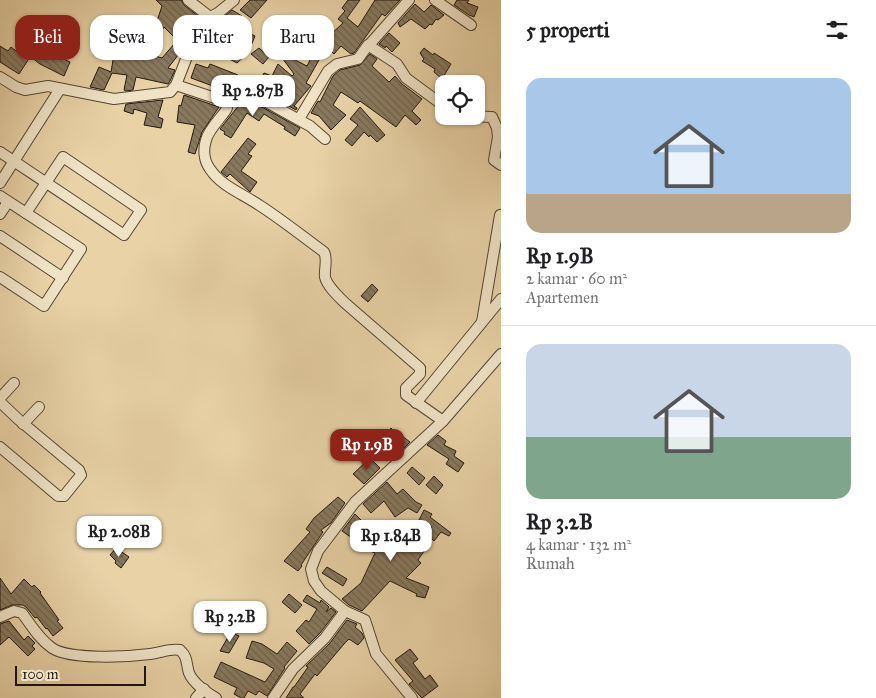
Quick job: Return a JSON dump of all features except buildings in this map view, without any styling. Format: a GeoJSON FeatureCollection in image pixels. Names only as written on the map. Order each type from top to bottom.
{"type":"FeatureCollection","features":[{"type":"Feature","properties":{"kind":"street"},"geometry":{"type":"LineString","coordinates":[[188,0],[207,15]]}},
{"type":"Feature","properties":{"kind":"street"},"geometry":{"type":"LineString","coordinates":[[215,15],[234,0]]}},
{"type":"Feature","properties":{"kind":"street"},"geometry":{"type":"LineString","coordinates":[[299,119],[328,71],[337,64],[357,59],[367,45],[409,0]]}},
{"type":"Feature","properties":{"kind":"street"},"geometry":{"type":"LineString","coordinates":[[436,0],[471,25]]}},
{"type":"Feature","properties":{"kind":"street"},"geometry":{"type":"LineString","coordinates":[[369,45],[397,64],[406,78],[435,99]]}},
{"type":"Feature","properties":{"kind":"street"},"geometry":{"type":"LineString","coordinates":[[0,77],[25,90],[48,86],[114,99],[170,92],[176,85],[186,60]]}},
{"type":"Feature","properties":{"kind":"street"},"geometry":{"type":"LineString","coordinates":[[176,85],[224,102]]}},
{"type":"Feature","properties":{"kind":"street"},"geometry":{"type":"LineString","coordinates":[[224,102],[232,89],[239,88],[299,119],[325,138]]}},
{"type":"Feature","properties":{"kind":"street"},"geometry":{"type":"LineString","coordinates":[[0,184],[60,89]]}},
{"type":"Feature","properties":{"kind":"street"},"geometry":{"type":"LineString","coordinates":[[224,102],[226,110],[212,126],[206,138],[204,152],[207,166],[221,181],[266,210],[324,252],[326,256],[326,280],[334,291],[344,303],[420,368],[420,374],[405,390],[406,395],[443,421]]}},
{"type":"Feature","properties":{"kind":"street"},"geometry":{"type":"LineString","coordinates":[[485,117],[492,117],[497,128],[498,138],[494,160],[501,165]]}},
{"type":"Feature","properties":{"kind":"street"},"geometry":{"type":"LineString","coordinates":[[0,152],[47,183],[124,235],[141,210],[63,157],[47,183],[26,214]]}},
{"type":"Feature","properties":{"kind":"street"},"geometry":{"type":"LineString","coordinates":[[0,214],[4,199],[81,250],[44,306],[0,277]]}},
{"type":"Feature","properties":{"kind":"street"},"geometry":{"type":"LineString","coordinates":[[482,323],[500,215]]}},
{"type":"Feature","properties":{"kind":"street"},"geometry":{"type":"LineString","coordinates":[[0,236],[63,278]]}},
{"type":"Feature","properties":{"kind":"street"},"geometry":{"type":"LineString","coordinates":[[416,403],[501,299]]}},
{"type":"Feature","properties":{"kind":"street"},"geometry":{"type":"LineString","coordinates":[[412,698],[376,654],[365,620],[345,611],[316,585],[311,569],[313,560],[355,502],[443,421],[501,354]]}},
{"type":"Feature","properties":{"kind":"street"},"geometry":{"type":"LineString","coordinates":[[0,447],[58,496],[64,496],[81,475],[81,472],[1,404],[14,384]]}},
{"type":"Feature","properties":{"kind":"street"},"geometry":{"type":"LineString","coordinates":[[23,424],[39,407]]}},
{"type":"Feature","properties":{"kind":"street"},"geometry":{"type":"LineString","coordinates":[[0,617],[14,611],[22,613],[36,633],[48,645],[58,651],[76,655],[114,656],[180,650],[187,659],[189,674],[216,698]]}},
{"type":"Feature","properties":{"kind":"street"},"geometry":{"type":"LineString","coordinates":[[273,698],[293,669],[324,638],[345,611]]}},
{"type":"Feature","properties":{"kind":"street"},"geometry":{"type":"LineString","coordinates":[[196,698],[204,689]]}}]}
